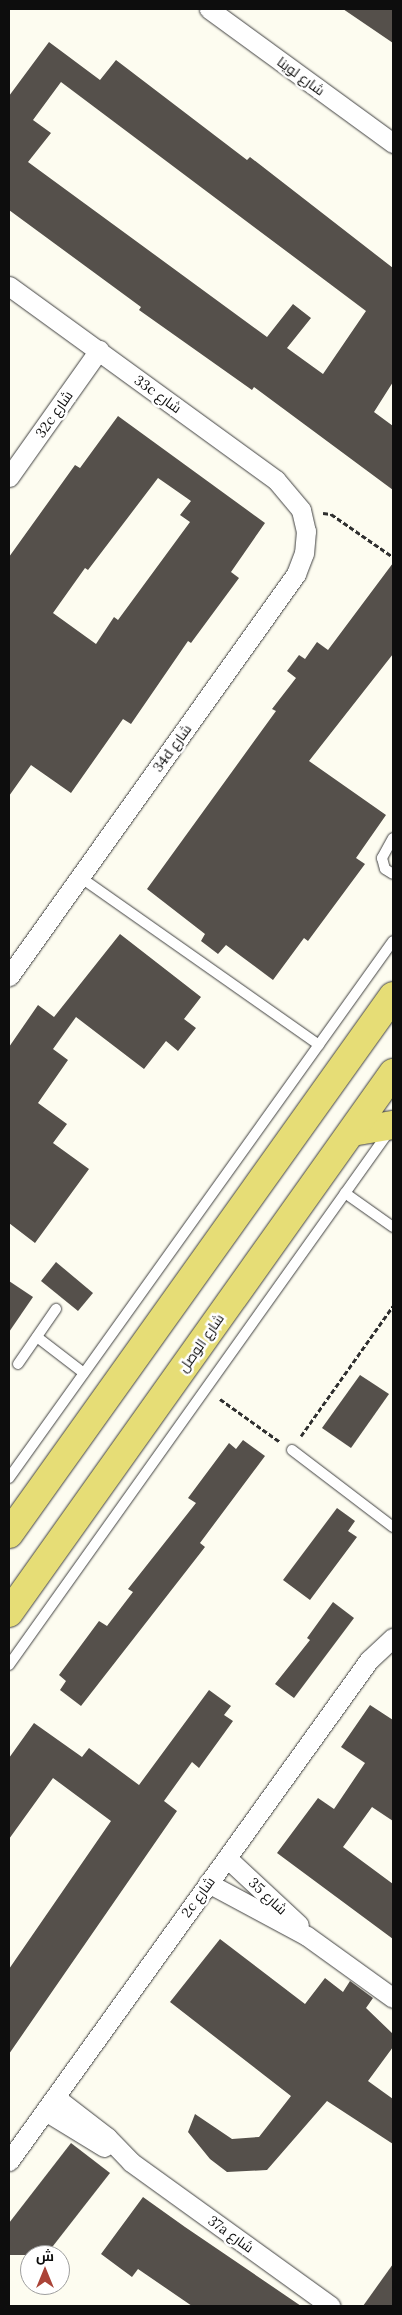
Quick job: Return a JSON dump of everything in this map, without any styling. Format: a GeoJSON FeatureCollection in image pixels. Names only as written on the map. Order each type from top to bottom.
{"type":"FeatureCollection","features":[{"type":"Feature","properties":{"kind":"main road"},"geometry":{"type":"LineString","coordinates":[[9,1534],[393,996]]}},
{"type":"Feature","properties":{"kind":"main road","name":"شارع الوصل"},"geometry":{"type":"LineString","coordinates":[[9,1613],[393,1073]]}},
{"type":"Feature","properties":{"kind":"main road"},"geometry":{"type":"LineString","coordinates":[[352,1132],[393,1125]]}},
{"type":"Feature","properties":{"kind":"street","name":"شارع لوينا"},"geometry":{"type":"LineString","coordinates":[[209,9],[393,143]]}},
{"type":"Feature","properties":{"kind":"street","name":"33c شارع"},"geometry":{"type":"LineString","coordinates":[[9,286],[276,480],[301,510]]}},
{"type":"Feature","properties":{"kind":"street","name":"32c شارع"},"geometry":{"type":"LineString","coordinates":[[9,477],[99,350]]}},
{"type":"Feature","properties":{"kind":"street","name":"34d شارع"},"geometry":{"type":"LineString","coordinates":[[9,976],[296,574],[304,553],[306,531],[301,510]]}},
{"type":"Feature","properties":{"kind":"street","name":"2c شارع"},"geometry":{"type":"LineString","coordinates":[[9,2161],[370,1660],[393,1638]]}},
{"type":"Feature","properties":{"kind":"street","name":"شارع 35"},"geometry":{"type":"LineString","coordinates":[[226,1858],[307,1936]]}},
{"type":"Feature","properties":{"kind":"street","name":"شارع 35"},"geometry":{"type":"LineString","coordinates":[[208,1883],[307,1936],[393,1998]]}},
{"type":"Feature","properties":{"kind":"street","name":"37a شارع"},"geometry":{"type":"LineString","coordinates":[[50,2104],[107,2137],[131,2162],[331,2306]]}},
{"type":"Feature","properties":{"kind":"lane"},"geometry":{"type":"LineString","coordinates":[[393,838],[382,858],[385,869],[393,874]]}},
{"type":"Feature","properties":{"kind":"lane"},"geometry":{"type":"LineString","coordinates":[[80,876],[319,1045]]}},
{"type":"Feature","properties":{"kind":"lane"},"geometry":{"type":"LineString","coordinates":[[9,1478],[12,1466],[84,1374],[393,941]]}},
{"type":"Feature","properties":{"kind":"lane"},"geometry":{"type":"LineString","coordinates":[[9,1665],[393,1125]]}},
{"type":"Feature","properties":{"kind":"lane"},"geometry":{"type":"LineString","coordinates":[[345,1193],[393,1227]]}},
{"type":"Feature","properties":{"kind":"lane"},"geometry":{"type":"LineString","coordinates":[[18,1364],[56,1309]]}},
{"type":"Feature","properties":{"kind":"lane"},"geometry":{"type":"LineString","coordinates":[[37,1337],[84,1374]]}},
{"type":"Feature","properties":{"kind":"lane"},"geometry":{"type":"LineString","coordinates":[[292,1450],[393,1527]]}},
{"type":"Feature","properties":{"kind":"path"},"geometry":{"type":"LineString","coordinates":[[301,510],[331,514],[393,557]]}},
{"type":"Feature","properties":{"kind":"path"},"geometry":{"type":"LineString","coordinates":[[205,1388],[292,1450],[393,1306]]}},
{"type":"Feature","properties":{"kind":"building"},"geometry":{"type":"Polygon","coordinates":[[[343,9],[393,9],[393,43],[343,9]]]}},
{"type":"Feature","properties":{"kind":"building"},"geometry":{"type":"Polygon","coordinates":[[[49,42],[100,80],[116,60],[247,160],[250,157],[393,268],[393,382],[374,412],[393,426],[393,490],[254,387],[252,390],[139,310],[141,307],[9,210],[9,96],[49,42]],[[61,82],[33,120],[51,133],[28,162],[267,337],[293,304],[311,318],[287,348],[323,374],[366,311],[61,82]]]}},
{"type":"Feature","properties":{"kind":"building"},"geometry":{"type":"Polygon","coordinates":[[[118,416],[265,523],[231,572],[239,578],[191,643],[188,641],[131,724],[123,719],[71,793],[31,765],[9,796],[9,557],[75,465],[80,468],[118,416]],[[158,478],[88,570],[85,568],[53,613],[96,644],[114,617],[118,620],[190,522],[180,515],[191,501],[158,478]]]}},
{"type":"Feature","properties":{"kind":"building"},"geometry":{"type":"Polygon","coordinates":[[[393,563],[393,654],[309,761],[386,815],[356,858],[365,864],[308,941],[304,938],[273,980],[226,945],[218,954],[201,941],[205,934],[147,889],[276,711],[272,709],[296,678],[287,671],[299,655],[305,659],[317,642],[328,650],[393,563]]]}},
{"type":"Feature","properties":{"kind":"building"},"geometry":{"type":"Polygon","coordinates":[[[120,934],[201,997],[184,1019],[196,1028],[178,1051],[166,1041],[144,1069],[76,1017],[53,1049],[68,1060],[38,1103],[67,1124],[53,1143],[89,1169],[35,1243],[9,1223],[9,1047],[38,1005],[54,1017],[120,934]]]}},
{"type":"Feature","properties":{"kind":"building"},"geometry":{"type":"Polygon","coordinates":[[[56,1262],[93,1293],[78,1311],[41,1281],[56,1262]]]}},
{"type":"Feature","properties":{"kind":"building"},"geometry":{"type":"Polygon","coordinates":[[[9,1281],[33,1297],[9,1332],[9,1281]]]}},
{"type":"Feature","properties":{"kind":"building"},"geometry":{"type":"Polygon","coordinates":[[[360,1375],[389,1394],[351,1448],[322,1428],[360,1375]]]}},
{"type":"Feature","properties":{"kind":"building"},"geometry":{"type":"Polygon","coordinates":[[[243,1440],[265,1456],[200,1543],[205,1547],[81,1706],[60,1690],[66,1681],[59,1675],[99,1621],[107,1626],[133,1592],[128,1589],[196,1503],[188,1498],[229,1443],[236,1449],[243,1440]]]}},
{"type":"Feature","properties":{"kind":"building"},"geometry":{"type":"Polygon","coordinates":[[[337,1508],[355,1521],[348,1531],[357,1537],[310,1600],[283,1580],[337,1508]]]}},
{"type":"Feature","properties":{"kind":"building"},"geometry":{"type":"Polygon","coordinates":[[[333,1602],[354,1618],[294,1698],[275,1684],[310,1640],[307,1638],[333,1602]]]}},
{"type":"Feature","properties":{"kind":"building"},"geometry":{"type":"Polygon","coordinates":[[[209,1690],[231,1706],[224,1715],[233,1721],[199,1768],[192,1762],[164,1801],[177,1811],[9,2054],[9,1969],[111,1821],[53,1778],[9,1839],[9,1758],[34,1723],[82,1757],[89,1748],[139,1785],[209,1690]]]}},
{"type":"Feature","properties":{"kind":"building"},"geometry":{"type":"Polygon","coordinates":[[[370,1705],[393,1720],[393,1821],[372,1807],[343,1847],[393,1884],[393,1939],[277,1853],[318,1798],[334,1809],[365,1763],[341,1747],[370,1705]]]}},
{"type":"Feature","properties":{"kind":"building"},"geometry":{"type":"Polygon","coordinates":[[[220,1939],[305,2004],[325,1978],[343,1992],[350,1981],[373,1998],[366,2008],[393,2034],[393,2047],[368,2081],[393,2099],[393,2144],[327,2101],[267,2170],[227,2172],[210,2159],[188,2132],[195,2114],[232,2139],[259,2137],[291,2096],[170,2002],[220,1939]]]}},
{"type":"Feature","properties":{"kind":"building"},"geometry":{"type":"Polygon","coordinates":[[[71,2143],[110,2173],[54,2245],[20,2245],[20,2255],[9,2255],[9,2223],[71,2143]]]}},
{"type":"Feature","properties":{"kind":"building"},"geometry":{"type":"Polygon","coordinates":[[[143,2197],[301,2306],[192,2306],[138,2269],[132,2277],[101,2254],[143,2197]]]}},
{"type":"Feature","properties":{"kind":"building"},"geometry":{"type":"Polygon","coordinates":[[[393,2264],[393,2306],[363,2306],[393,2264]]]}}]}
